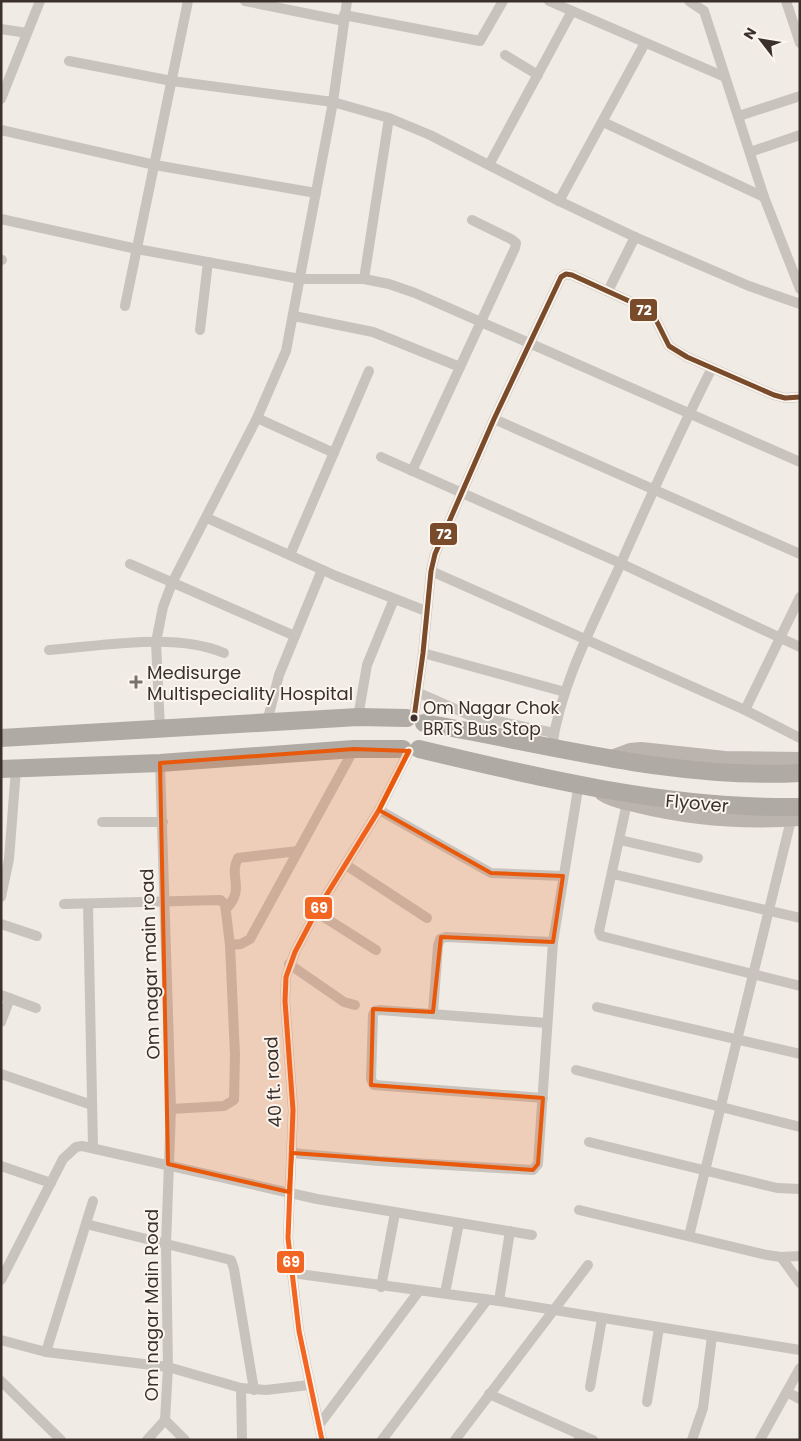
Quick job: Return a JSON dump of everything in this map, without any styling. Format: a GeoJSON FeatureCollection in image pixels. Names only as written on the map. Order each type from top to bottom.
{"type":"FeatureCollection","features":[{"type":"Feature","properties":{"kind":"highway","name":"Flyover"},"geometry":{"type":"LineString","coordinates":[[1,738],[358,717],[415,720],[553,740],[611,757],[666,768],[733,774],[800,774]]}},
{"type":"Feature","properties":{"kind":"highway"},"geometry":{"type":"LineString","coordinates":[[415,720],[427,728],[427,740],[411,750],[396,739],[395,732],[397,726],[415,720]]}},
{"type":"Feature","properties":{"kind":"highway","name":"Flyover"},"geometry":{"type":"LineString","coordinates":[[8,769],[160,763],[354,749],[411,750],[660,799],[797,815]]}},
{"type":"Feature","properties":{"kind":"main road"},"geometry":{"type":"LineString","coordinates":[[611,757],[630,750],[640,749],[718,758],[800,759]]}},
{"type":"Feature","properties":{"kind":"main road"},"geometry":{"type":"LineString","coordinates":[[587,785],[602,794],[628,803],[682,816],[730,820],[797,815]]}},
{"type":"Feature","properties":{"kind":"street"},"geometry":{"type":"LineString","coordinates":[[1,99],[40,1]]}},
{"type":"Feature","properties":{"kind":"street"},"geometry":{"type":"LineString","coordinates":[[125,306],[188,1]]}},
{"type":"Feature","properties":{"kind":"street"},"geometry":{"type":"LineString","coordinates":[[245,1],[480,41],[503,1]]}},
{"type":"Feature","properties":{"kind":"street"},"geometry":{"type":"LineString","coordinates":[[160,729],[156,642],[163,607],[172,583],[257,418],[281,364],[294,316],[333,102],[347,1]]}},
{"type":"Feature","properties":{"kind":"street"},"geometry":{"type":"LineString","coordinates":[[549,1],[725,77]]}},
{"type":"Feature","properties":{"kind":"street"},"geometry":{"type":"LineString","coordinates":[[689,1],[701,4],[715,41],[764,197],[800,289]]}},
{"type":"Feature","properties":{"kind":"street"},"geometry":{"type":"LineString","coordinates":[[786,1],[800,43]]}},
{"type":"Feature","properties":{"kind":"street"},"geometry":{"type":"LineString","coordinates":[[489,165],[572,11]]}},
{"type":"Feature","properties":{"kind":"street"},"geometry":{"type":"LineString","coordinates":[[1,29],[27,33]]}},
{"type":"Feature","properties":{"kind":"street"},"geometry":{"type":"LineString","coordinates":[[559,201],[645,43]]}},
{"type":"Feature","properties":{"kind":"street"},"geometry":{"type":"LineString","coordinates":[[504,55],[538,75]]}},
{"type":"Feature","properties":{"kind":"street"},"geometry":{"type":"LineString","coordinates":[[69,61],[172,81],[333,102],[389,118],[408,125],[635,237],[749,286],[800,304]]}},
{"type":"Feature","properties":{"kind":"street"},"geometry":{"type":"LineString","coordinates":[[739,116],[800,96]]}},
{"type":"Feature","properties":{"kind":"street"},"geometry":{"type":"LineString","coordinates":[[364,279],[389,118]]}},
{"type":"Feature","properties":{"kind":"street"},"geometry":{"type":"LineString","coordinates":[[603,122],[764,197]]}},
{"type":"Feature","properties":{"kind":"street"},"geometry":{"type":"LineString","coordinates":[[1,130],[155,165],[316,193]]}},
{"type":"Feature","properties":{"kind":"street"},"geometry":{"type":"LineString","coordinates":[[750,152],[800,135]]}},
{"type":"Feature","properties":{"kind":"street"},"geometry":{"type":"LineString","coordinates":[[1,220],[137,250],[300,279],[364,279],[389,284],[415,293],[529,345],[800,462]]}},
{"type":"Feature","properties":{"kind":"street"},"geometry":{"type":"LineString","coordinates":[[412,471],[516,243],[472,220]]}},
{"type":"Feature","properties":{"kind":"street"},"geometry":{"type":"LineString","coordinates":[[608,291],[635,237]]}},
{"type":"Feature","properties":{"kind":"street"},"geometry":{"type":"LineString","coordinates":[[200,330],[208,262]]}},
{"type":"Feature","properties":{"kind":"street"},"geometry":{"type":"LineString","coordinates":[[415,720],[431,571],[446,528],[560,277],[566,274],[572,275],[629,301],[656,320],[669,346],[712,368],[774,395],[800,397]]}},
{"type":"Feature","properties":{"kind":"street"},"geometry":{"type":"LineString","coordinates":[[294,316],[373,332],[460,367]]}},
{"type":"Feature","properties":{"kind":"street"},"geometry":{"type":"LineString","coordinates":[[418,692],[469,715],[553,740],[565,692],[586,640],[653,489],[712,368]]}},
{"type":"Feature","properties":{"kind":"street"},"geometry":{"type":"LineString","coordinates":[[290,555],[369,371]]}},
{"type":"Feature","properties":{"kind":"street"},"geometry":{"type":"LineString","coordinates":[[257,418],[334,453]]}},
{"type":"Feature","properties":{"kind":"street"},"geometry":{"type":"LineString","coordinates":[[494,419],[800,554]]}},
{"type":"Feature","properties":{"kind":"street"},"geometry":{"type":"LineString","coordinates":[[381,457],[620,563],[800,646]]}},
{"type":"Feature","properties":{"kind":"street"},"geometry":{"type":"LineString","coordinates":[[207,518],[322,570],[426,611]]}},
{"type":"Feature","properties":{"kind":"street"},"geometry":{"type":"LineString","coordinates":[[130,564],[294,636]]}},
{"type":"Feature","properties":{"kind":"street"},"geometry":{"type":"LineString","coordinates":[[267,722],[279,675],[322,570]]}},
{"type":"Feature","properties":{"kind":"street"},"geometry":{"type":"LineString","coordinates":[[431,571],[745,710],[800,738]]}},
{"type":"Feature","properties":{"kind":"street"},"geometry":{"type":"LineString","coordinates":[[745,710],[800,597]]}},
{"type":"Feature","properties":{"kind":"street"},"geometry":{"type":"LineString","coordinates":[[358,717],[367,665],[394,599]]}},
{"type":"Feature","properties":{"kind":"street"},"geometry":{"type":"LineString","coordinates":[[49,650],[156,642],[188,642],[224,653]]}},
{"type":"Feature","properties":{"kind":"street"},"geometry":{"type":"LineString","coordinates":[[423,653],[565,692]]}},
{"type":"Feature","properties":{"kind":"street"},"geometry":{"type":"LineString","coordinates":[[230,945],[240,944],[250,939],[354,749]]}},
{"type":"Feature","properties":{"kind":"street","name":"40 ft. road"},"geometry":{"type":"LineString","coordinates":[[321,1433],[298,1331],[288,1238],[292,1153],[292,1082],[285,994],[289,964],[316,912],[346,866],[411,750]]}},
{"type":"Feature","properties":{"kind":"street","name":"Om nagar main road"},"geometry":{"type":"LineString","coordinates":[[160,763],[171,1109],[168,1164]]}},
{"type":"Feature","properties":{"kind":"street"},"geometry":{"type":"LineString","coordinates":[[1,897],[4,877],[8,769]]}},
{"type":"Feature","properties":{"kind":"street"},"geometry":{"type":"LineString","coordinates":[[292,1153],[534,1170],[538,1164],[553,942],[563,876],[587,785]]}},
{"type":"Feature","properties":{"kind":"street"},"geometry":{"type":"LineString","coordinates":[[628,803],[599,931],[601,936],[800,986]]}},
{"type":"Feature","properties":{"kind":"street"},"geometry":{"type":"LineString","coordinates":[[378,810],[491,873],[563,876]]}},
{"type":"Feature","properties":{"kind":"street"},"geometry":{"type":"LineString","coordinates":[[689,1236],[770,910],[797,815]]}},
{"type":"Feature","properties":{"kind":"street"},"geometry":{"type":"LineString","coordinates":[[102,822],[163,822]]}},
{"type":"Feature","properties":{"kind":"street"},"geometry":{"type":"LineString","coordinates":[[620,840],[698,858]]}},
{"type":"Feature","properties":{"kind":"street"},"geometry":{"type":"LineString","coordinates":[[226,909],[237,894],[236,863],[238,858],[298,851]]}},
{"type":"Feature","properties":{"kind":"street"},"geometry":{"type":"LineString","coordinates":[[346,866],[427,918]]}},
{"type":"Feature","properties":{"kind":"street"},"geometry":{"type":"LineString","coordinates":[[613,874],[800,918]]}},
{"type":"Feature","properties":{"kind":"street"},"geometry":{"type":"LineString","coordinates":[[64,904],[220,900],[225,904],[230,945],[235,1055],[234,1100],[224,1106],[171,1109]]}},
{"type":"Feature","properties":{"kind":"street"},"geometry":{"type":"LineString","coordinates":[[88,904],[93,1147]]}},
{"type":"Feature","properties":{"kind":"street"},"geometry":{"type":"LineString","coordinates":[[316,912],[376,950]]}},
{"type":"Feature","properties":{"kind":"street"},"geometry":{"type":"LineString","coordinates":[[1,924],[37,936]]}},
{"type":"Feature","properties":{"kind":"street"},"geometry":{"type":"LineString","coordinates":[[433,1012],[440,939],[446,937],[553,942]]}},
{"type":"Feature","properties":{"kind":"street"},"geometry":{"type":"LineString","coordinates":[[289,964],[344,1002],[355,1005]]}},
{"type":"Feature","properties":{"kind":"street"},"geometry":{"type":"LineString","coordinates":[[1,1022],[6,997],[36,1008]]}},
{"type":"Feature","properties":{"kind":"street"},"geometry":{"type":"LineString","coordinates":[[597,1007],[800,1054]]}},
{"type":"Feature","properties":{"kind":"street"},"geometry":{"type":"LineString","coordinates":[[543,1098],[374,1085],[371,1079],[375,1011],[433,1012],[547,1023]]}},
{"type":"Feature","properties":{"kind":"street"},"geometry":{"type":"LineString","coordinates":[[576,1070],[800,1127]]}},
{"type":"Feature","properties":{"kind":"street"},"geometry":{"type":"LineString","coordinates":[[1,1074],[92,1105]]}},
{"type":"Feature","properties":{"kind":"street"},"geometry":{"type":"LineString","coordinates":[[589,1142],[706,1169],[777,1188],[800,1189]]}},
{"type":"Feature","properties":{"kind":"street"},"geometry":{"type":"LineString","coordinates":[[1,1280],[68,1152],[76,1146],[93,1147],[289,1192],[395,1213],[532,1235]]}},
{"type":"Feature","properties":{"kind":"street","name":"Om nagar Main Road"},"geometry":{"type":"LineString","coordinates":[[147,1440],[165,1420],[168,1367],[166,1244],[168,1164]]}},
{"type":"Feature","properties":{"kind":"street"},"geometry":{"type":"LineString","coordinates":[[1,1166],[51,1183]]}},
{"type":"Feature","properties":{"kind":"street"},"geometry":{"type":"LineString","coordinates":[[46,1352],[93,1201]]}},
{"type":"Feature","properties":{"kind":"street"},"geometry":{"type":"LineString","coordinates":[[580,1210],[780,1257],[800,1256]]}},
{"type":"Feature","properties":{"kind":"street"},"geometry":{"type":"LineString","coordinates":[[381,1287],[395,1213]]}},
{"type":"Feature","properties":{"kind":"street"},"geometry":{"type":"LineString","coordinates":[[445,1293],[459,1223]]}},
{"type":"Feature","properties":{"kind":"street"},"geometry":{"type":"LineString","coordinates":[[86,1224],[227,1258],[233,1263],[254,1390]]}},
{"type":"Feature","properties":{"kind":"street"},"geometry":{"type":"LineString","coordinates":[[499,1301],[510,1231]]}},
{"type":"Feature","properties":{"kind":"street"},"geometry":{"type":"LineString","coordinates":[[780,1257],[800,1283]]}},
{"type":"Feature","properties":{"kind":"street"},"geometry":{"type":"LineString","coordinates":[[455,1440],[588,1265]]}},
{"type":"Feature","properties":{"kind":"street"},"geometry":{"type":"LineString","coordinates":[[292,1274],[499,1301],[800,1350]]}},
{"type":"Feature","properties":{"kind":"street"},"geometry":{"type":"LineString","coordinates":[[330,1440],[321,1433],[419,1292]]}},
{"type":"Feature","properties":{"kind":"street"},"geometry":{"type":"LineString","coordinates":[[382,1440],[487,1300]]}},
{"type":"Feature","properties":{"kind":"street"},"geometry":{"type":"LineString","coordinates":[[590,1387],[602,1319]]}},
{"type":"Feature","properties":{"kind":"street"},"geometry":{"type":"LineString","coordinates":[[647,1402],[659,1328]]}},
{"type":"Feature","properties":{"kind":"street"},"geometry":{"type":"LineString","coordinates":[[692,1440],[703,1408],[712,1336]]}},
{"type":"Feature","properties":{"kind":"street"},"geometry":{"type":"LineString","coordinates":[[1,1340],[46,1352],[168,1367],[254,1390],[284,1389],[309,1385]]}},
{"type":"Feature","properties":{"kind":"street"},"geometry":{"type":"LineString","coordinates":[[760,1440],[800,1368]]}},
{"type":"Feature","properties":{"kind":"street"},"geometry":{"type":"LineString","coordinates":[[1,1381],[61,1440]]}},
{"type":"Feature","properties":{"kind":"street"},"geometry":{"type":"LineString","coordinates":[[241,1388],[242,1440]]}},
{"type":"Feature","properties":{"kind":"street"},"geometry":{"type":"LineString","coordinates":[[787,1392],[800,1399]]}},
{"type":"Feature","properties":{"kind":"street"},"geometry":{"type":"LineString","coordinates":[[490,1394],[580,1437],[592,1440]]}},
{"type":"Feature","properties":{"kind":"street"},"geometry":{"type":"LineString","coordinates":[[165,1420],[185,1440]]}},
{"type":"Feature","properties":{"kind":"highlighted area"},"geometry":{"type":"Polygon","coordinates":[[[354,749],[409,751],[379,810],[491,873],[563,876],[553,942],[441,937],[433,1012],[373,1009],[371,1085],[543,1098],[538,1164],[533,1170],[525,1171],[292,1153],[289,1192],[168,1164],[160,763],[354,749]]]}},
{"type":"Feature","properties":{"kind":"transit line","name":"72"},"geometry":{"type":"LineString","coordinates":[[414,718],[431,571],[435,554],[494,419],[561,277],[566,274],[572,275],[629,301],[648,313],[656,320],[669,346],[687,357],[774,395],[785,398],[800,397]]}},
{"type":"Feature","properties":{"kind":"transit line","name":"69"},"geometry":{"type":"LineString","coordinates":[[322,1440],[299,1331],[288,1238],[293,1110],[285,1001],[286,977],[295,952],[316,912],[379,810],[409,751]]}},
{"type":"Feature","properties":{"kind":"place","name":"Medisurge Multispeciality Hospital"},"geometry":{"type":"Point","coordinates":[136,682]}},
{"type":"Feature","properties":{"kind":"place","name":"Om Nagar Chok BRTS Bus Stop"},"geometry":{"type":"Point","coordinates":[414,718]}}]}
